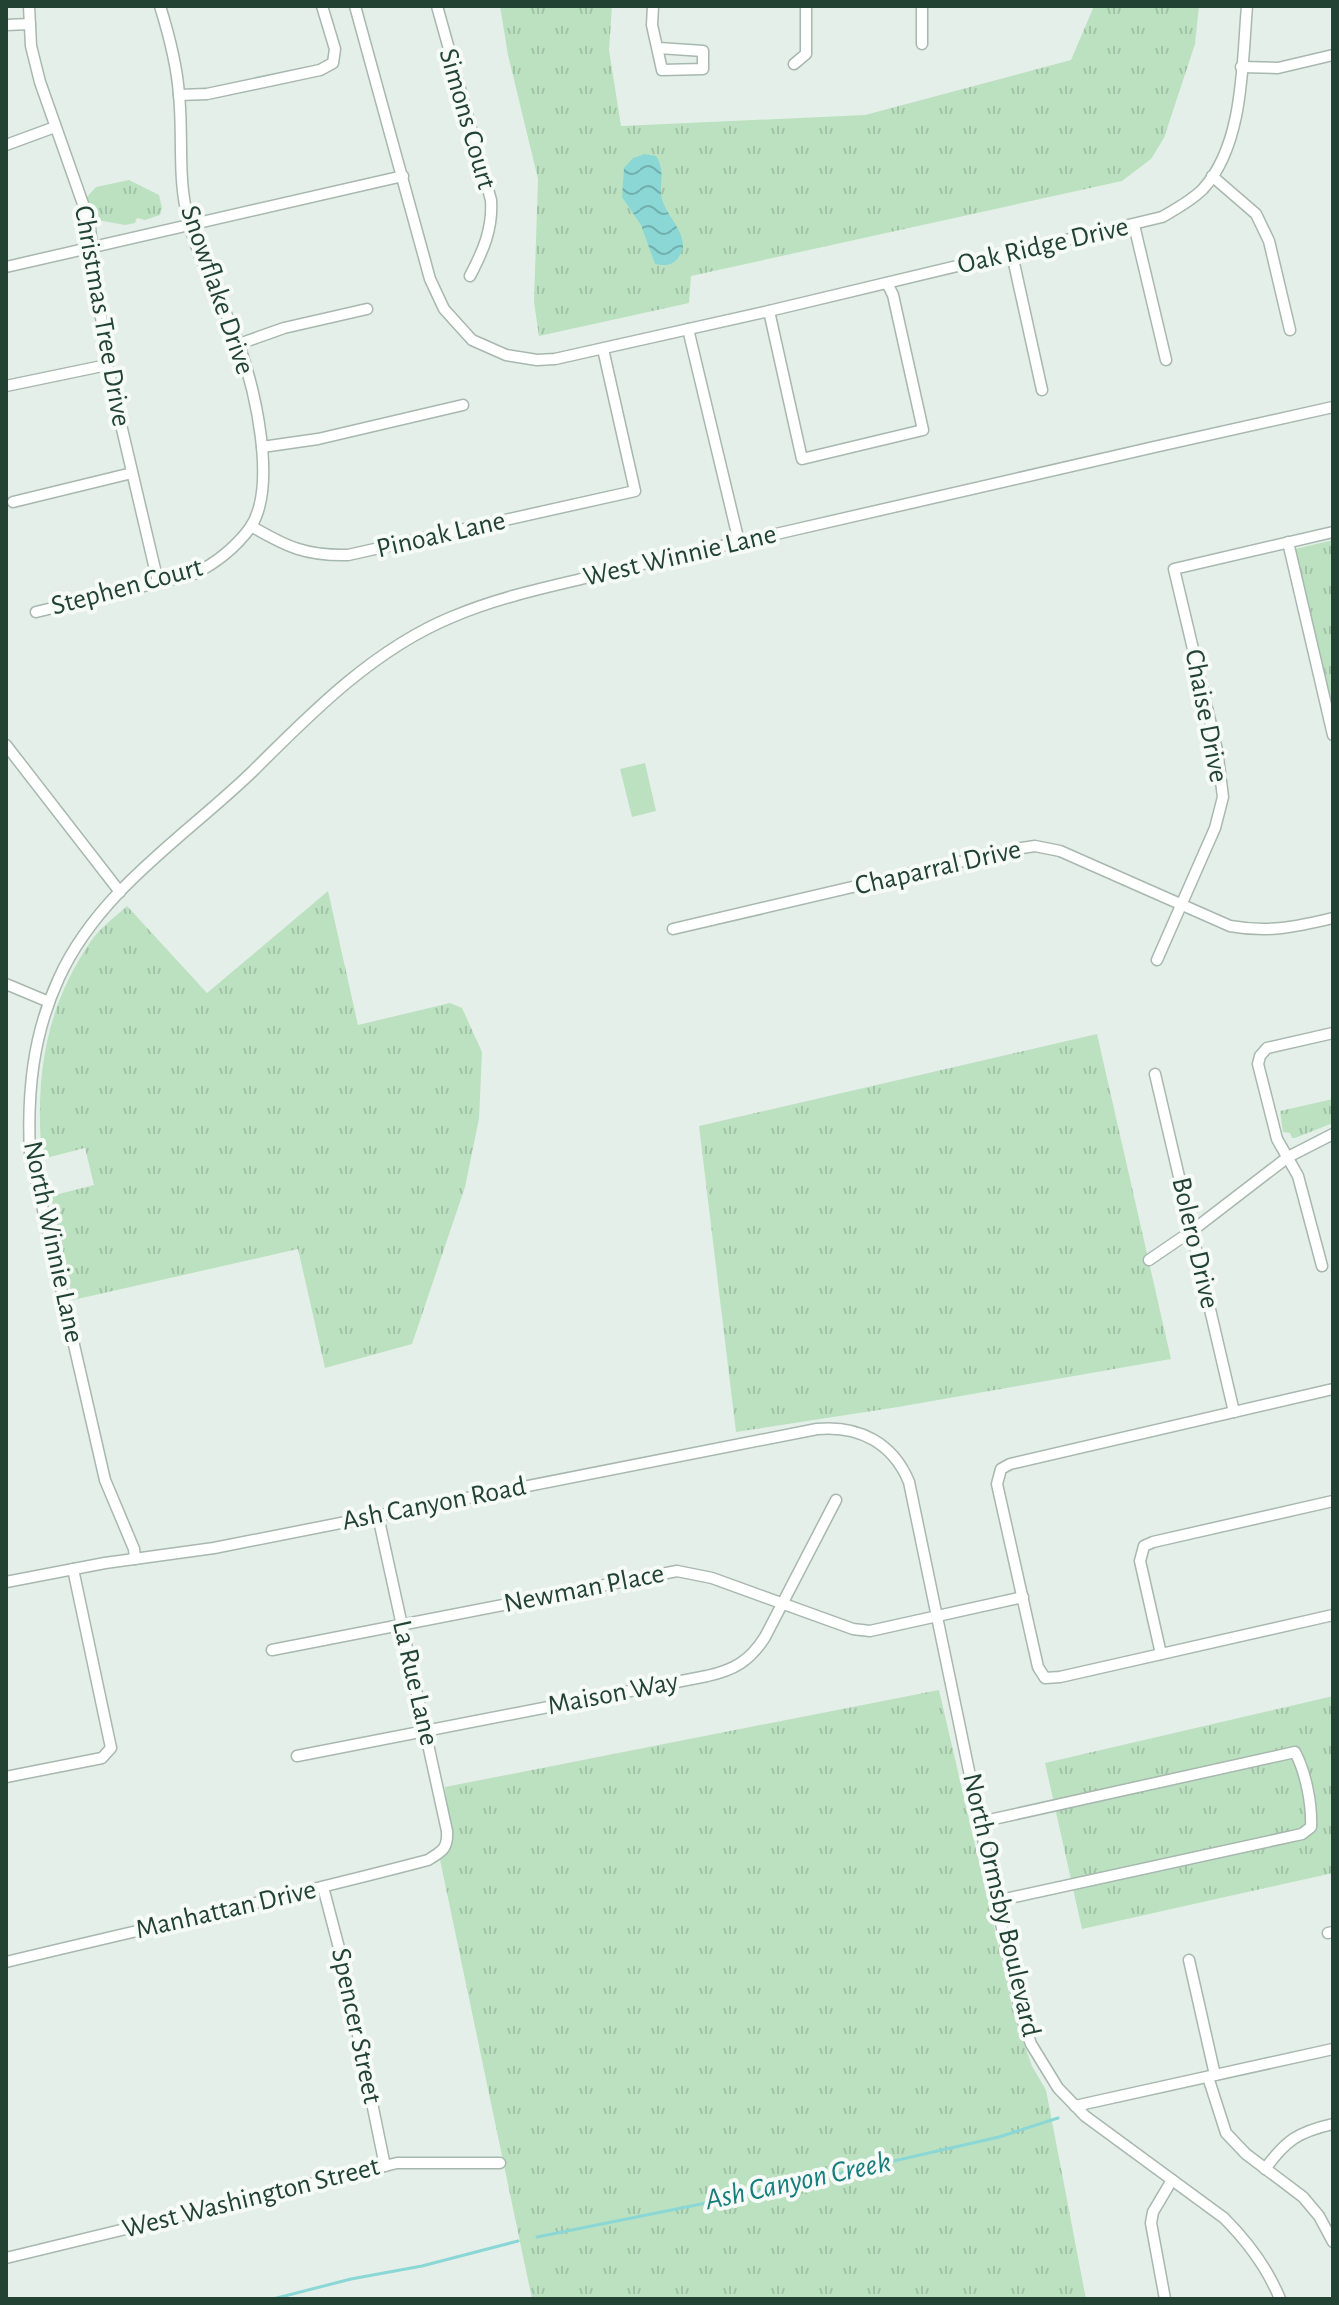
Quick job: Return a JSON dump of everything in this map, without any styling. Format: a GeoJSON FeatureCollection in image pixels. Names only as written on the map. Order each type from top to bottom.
{"type":"FeatureCollection","features":[{"type":"Feature","properties":{"kind":"street","name":"Christmas Tree Drive"},"geometry":{"type":"LineString","coordinates":[[29,6],[31,46],[55,127],[89,221],[107,365],[158,582]]}},
{"type":"Feature","properties":{"kind":"street","name":"Snowflake Drive"},"geometry":{"type":"LineString","coordinates":[[160,6],[173,46],[179,95],[182,177],[190,226],[211,283],[239,344],[262,447],[264,485],[251,526]]}},
{"type":"Feature","properties":{"kind":"street"},"geometry":{"type":"LineString","coordinates":[[179,95],[207,94],[320,70],[333,63],[335,49],[322,6]]}},
{"type":"Feature","properties":{"kind":"street"},"geometry":{"type":"LineString","coordinates":[[355,6],[430,279],[444,309],[472,340],[506,355],[537,360],[603,349],[688,329],[739,542]]}},
{"type":"Feature","properties":{"kind":"street","name":"Simons Court"},"geometry":{"type":"LineString","coordinates":[[437,6],[491,200],[492,214],[486,246],[470,276]]}},
{"type":"Feature","properties":{"kind":"street"},"geometry":{"type":"LineString","coordinates":[[653,6],[652,25],[662,70],[703,69],[703,51],[659,48]]}},
{"type":"Feature","properties":{"kind":"street"},"geometry":{"type":"LineString","coordinates":[[794,64],[806,54],[806,6]]}},
{"type":"Feature","properties":{"kind":"street"},"geometry":{"type":"LineString","coordinates":[[922,6],[922,44]]}},
{"type":"Feature","properties":{"kind":"street","name":"Oak Ridge Drive"},"geometry":{"type":"LineString","coordinates":[[688,329],[1134,225],[1162,217],[1178,208],[1201,190],[1228,147],[1235,119],[1247,6]]}},
{"type":"Feature","properties":{"kind":"street"},"geometry":{"type":"LineString","coordinates":[[6,25],[30,24]]}},
{"type":"Feature","properties":{"kind":"street"},"geometry":{"type":"LineString","coordinates":[[1241,67],[1278,68],[1333,55]]}},
{"type":"Feature","properties":{"kind":"street"},"geometry":{"type":"LineString","coordinates":[[6,145],[55,127]]}},
{"type":"Feature","properties":{"kind":"street"},"geometry":{"type":"LineString","coordinates":[[6,267],[403,176]]}},
{"type":"Feature","properties":{"kind":"street"},"geometry":{"type":"LineString","coordinates":[[1212,176],[1256,214],[1269,241],[1290,330]]}},
{"type":"Feature","properties":{"kind":"street"},"geometry":{"type":"LineString","coordinates":[[1134,225],[1166,360]]}},
{"type":"Feature","properties":{"kind":"street"},"geometry":{"type":"LineString","coordinates":[[1012,254],[1042,390]]}},
{"type":"Feature","properties":{"kind":"street"},"geometry":{"type":"LineString","coordinates":[[769,311],[802,459],[923,430],[893,295],[887,283]]}},
{"type":"Feature","properties":{"kind":"street"},"geometry":{"type":"LineString","coordinates":[[239,344],[284,328],[367,309]]}},
{"type":"Feature","properties":{"kind":"street","name":"Pinoak Lane"},"geometry":{"type":"LineString","coordinates":[[251,526],[306,554],[348,555],[635,491],[603,349]]}},
{"type":"Feature","properties":{"kind":"street"},"geometry":{"type":"LineString","coordinates":[[6,386],[107,365]]}},
{"type":"Feature","properties":{"kind":"street"},"geometry":{"type":"LineString","coordinates":[[262,447],[318,439],[463,405]]}},
{"type":"Feature","properties":{"kind":"street","name":"West Winnie Lane"},"geometry":{"type":"LineString","coordinates":[[120,892],[356,676],[391,650],[432,626],[488,602],[1050,469],[1333,407]]}},
{"type":"Feature","properties":{"kind":"street"},"geometry":{"type":"LineString","coordinates":[[13,502],[132,473]]}},
{"type":"Feature","properties":{"kind":"street","name":"Stephen Court"},"geometry":{"type":"LineString","coordinates":[[36,612],[194,574],[214,564],[251,526]]}},
{"type":"Feature","properties":{"kind":"street"},"geometry":{"type":"LineString","coordinates":[[1333,532],[1288,542],[1333,735]]}},
{"type":"Feature","properties":{"kind":"street","name":"Chaise Drive"},"geometry":{"type":"LineString","coordinates":[[1157,960],[1215,828],[1223,797],[1217,750],[1174,569],[1288,542]]}},
{"type":"Feature","properties":{"kind":"street"},"geometry":{"type":"LineString","coordinates":[[6,745],[120,892]]}},
{"type":"Feature","properties":{"kind":"street","name":"Chaparral Drive"},"geometry":{"type":"LineString","coordinates":[[673,929],[1035,846],[1060,851],[1230,926],[1257,931],[1278,930],[1333,918]]}},
{"type":"Feature","properties":{"kind":"street","name":"North Winnie Lane"},"geometry":{"type":"LineString","coordinates":[[120,892],[91,925],[73,952],[49,1002],[31,1073],[28,1111],[30,1153],[105,1480],[134,1549],[135,1559]]}},
{"type":"Feature","properties":{"kind":"street"},"geometry":{"type":"LineString","coordinates":[[6,984],[49,1002]]}},
{"type":"Feature","properties":{"kind":"street"},"geometry":{"type":"LineString","coordinates":[[1322,1266],[1298,1176],[1277,1139],[1258,1064],[1267,1048],[1333,1033]]}},
{"type":"Feature","properties":{"kind":"street","name":"Bolero Drive"},"geometry":{"type":"LineString","coordinates":[[1155,1074],[1234,1412]]}},
{"type":"Feature","properties":{"kind":"street"},"geometry":{"type":"LineString","coordinates":[[1149,1260],[1288,1157],[1333,1134]]}},
{"type":"Feature","properties":{"kind":"street"},"geometry":{"type":"LineString","coordinates":[[1333,1389],[1010,1464],[1001,1469],[997,1484],[1038,1667],[1045,1678],[1333,1615]]}},
{"type":"Feature","properties":{"kind":"street","name":"Ash Canyon Road"},"geometry":{"type":"LineString","coordinates":[[6,1582],[214,1548],[817,1429],[835,1428],[861,1433]]}},
{"type":"Feature","properties":{"kind":"street","name":"North Ormsby Boulevard"},"geometry":{"type":"LineString","coordinates":[[861,1433],[890,1452],[909,1482],[996,1901],[1022,2018],[1031,2044],[1058,2088],[1075,2106],[1224,2218],[1240,2234],[1269,2273],[1280,2299]]}},
{"type":"Feature","properties":{"kind":"street","name":"Maison Way"},"geometry":{"type":"LineString","coordinates":[[297,1756],[727,1671],[740,1665],[757,1651],[836,1500]]}},
{"type":"Feature","properties":{"kind":"street"},"geometry":{"type":"LineString","coordinates":[[1161,1654],[1140,1561],[1144,1546],[1333,1501]]}},
{"type":"Feature","properties":{"kind":"street","name":"La Rue Lane"},"geometry":{"type":"LineString","coordinates":[[378,1516],[447,1831],[448,1844],[444,1851]]}},
{"type":"Feature","properties":{"kind":"street"},"geometry":{"type":"LineString","coordinates":[[6,1777],[102,1758],[111,1748],[73,1569]]}},
{"type":"Feature","properties":{"kind":"street","name":"Newman Place"},"geometry":{"type":"LineString","coordinates":[[272,1650],[677,1571],[712,1578],[853,1629],[882,1629],[1023,1597]]}},
{"type":"Feature","properties":{"kind":"street"},"geometry":{"type":"LineString","coordinates":[[980,1822],[1295,1752],[1312,1817],[1311,1827],[1302,1834],[996,1901]]}},
{"type":"Feature","properties":{"kind":"street","name":"Manhattan Drive"},"geometry":{"type":"LineString","coordinates":[[6,1962],[323,1887],[428,1860],[444,1851]]}},
{"type":"Feature","properties":{"kind":"street","name":"Spencer Street"},"geometry":{"type":"LineString","coordinates":[[323,1887],[344,1967],[385,2166]]}},
{"type":"Feature","properties":{"kind":"street"},"geometry":{"type":"LineString","coordinates":[[1189,1960],[1211,2076],[1226,2133],[1246,2154],[1303,2197],[1319,2216],[1333,2242]]}},
{"type":"Feature","properties":{"kind":"street"},"geometry":{"type":"LineString","coordinates":[[1075,2106],[1333,2049]]}},
{"type":"Feature","properties":{"kind":"street"},"geometry":{"type":"LineString","coordinates":[[1265,2169],[1293,2137],[1333,2124]]}},
{"type":"Feature","properties":{"kind":"street","name":"West Washington Street"},"geometry":{"type":"LineString","coordinates":[[6,2258],[397,2163],[500,2163]]}},
{"type":"Feature","properties":{"kind":"street"},"geometry":{"type":"LineString","coordinates":[[1165,2299],[1151,2223],[1153,2212],[1172,2180]]}},
{"type":"Feature","properties":{"kind":"green space"},"geometry":{"type":"Polygon","coordinates":[[[500,6],[612,6],[609,50],[621,126],[865,115],[1071,60],[1094,6],[1199,6],[1195,44],[1164,138],[1151,159],[1122,181],[691,276],[689,303],[539,336],[534,302],[538,179],[508,55],[500,6]]]}},
{"type":"Feature","properties":{"kind":"green space"},"geometry":{"type":"Polygon","coordinates":[[[129,180],[159,195],[160,215],[145,220],[137,218],[135,223],[125,225],[92,219],[85,199],[96,187],[129,180]]]}},
{"type":"Feature","properties":{"kind":"green space"},"geometry":{"type":"Polygon","coordinates":[[[1333,540],[1333,708],[1295,549],[1333,540]]]}},
{"type":"Feature","properties":{"kind":"green space"},"geometry":{"type":"Polygon","coordinates":[[[645,763],[656,811],[632,817],[620,769],[645,763]]]}},
{"type":"Feature","properties":{"kind":"green space"},"geometry":{"type":"Polygon","coordinates":[[[328,891],[358,1025],[450,1003],[462,1008],[482,1052],[479,1119],[465,1187],[412,1344],[325,1368],[298,1249],[73,1300],[51,1196],[94,1185],[85,1148],[42,1159],[40,1101],[46,1046],[53,1019],[75,967],[91,941],[127,906],[207,993],[328,891]]]}},
{"type":"Feature","properties":{"kind":"green space"},"geometry":{"type":"Polygon","coordinates":[[[1097,1034],[1171,1359],[736,1432],[699,1126],[1097,1034]]]}},
{"type":"Feature","properties":{"kind":"green space"},"geometry":{"type":"Polygon","coordinates":[[[1333,1099],[1333,1123],[1295,1138],[1283,1132],[1280,1111],[1333,1099]]]}},
{"type":"Feature","properties":{"kind":"green space"},"geometry":{"type":"Polygon","coordinates":[[[939,1690],[1016,2021],[1032,2066],[1046,2090],[1086,2299],[532,2299],[439,1855],[447,1831],[445,1787],[939,1690]]]}},
{"type":"Feature","properties":{"kind":"green space"},"geometry":{"type":"Polygon","coordinates":[[[1333,1696],[1333,1873],[1082,1929],[1045,1763],[1333,1696]]]}},
{"type":"Feature","properties":{"kind":"water"},"geometry":{"type":"Polygon","coordinates":[[[645,154],[656,156],[659,161],[663,202],[683,242],[678,258],[668,265],[655,264],[641,225],[622,197],[624,168],[633,158],[645,154]]]}},
{"type":"Feature","properties":{"kind":"waterway","name":"Ash Canyon Creek"},"geometry":{"type":"LineString","coordinates":[[537,2237],[736,2197],[999,2137],[1058,2118]]}},
{"type":"Feature","properties":{"kind":"waterway","name":"Ash Canyon Creek"},"geometry":{"type":"LineString","coordinates":[[273,2299],[518,2241]]}}]}
